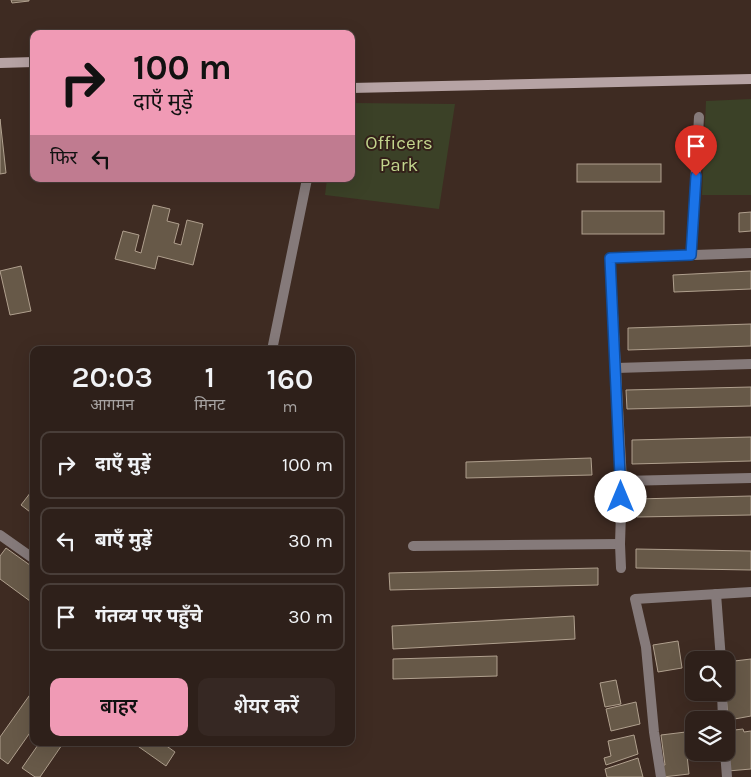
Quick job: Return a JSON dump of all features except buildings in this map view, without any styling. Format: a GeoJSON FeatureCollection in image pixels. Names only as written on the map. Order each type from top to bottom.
{"type":"FeatureCollection","features":[{"type":"Feature","properties":{"kind":"street"},"geometry":{"type":"LineString","coordinates":[[0,63],[30,62]]}},
{"type":"Feature","properties":{"kind":"street"},"geometry":{"type":"LineString","coordinates":[[355,88],[751,79]]}},
{"type":"Feature","properties":{"kind":"street"},"geometry":{"type":"LineString","coordinates":[[691,255],[699,116]]}},
{"type":"Feature","properties":{"kind":"street"},"geometry":{"type":"LineString","coordinates":[[273,346],[305,182]]}},
{"type":"Feature","properties":{"kind":"street"},"geometry":{"type":"LineString","coordinates":[[621,568],[622,482],[610,258],[751,253]]}},
{"type":"Feature","properties":{"kind":"street"},"geometry":{"type":"LineString","coordinates":[[616,368],[751,364]]}},
{"type":"Feature","properties":{"kind":"street"},"geometry":{"type":"LineString","coordinates":[[622,482],[751,478]]}},
{"type":"Feature","properties":{"kind":"street"},"geometry":{"type":"LineString","coordinates":[[0,535],[30,556]]}},
{"type":"Feature","properties":{"kind":"street"},"geometry":{"type":"LineString","coordinates":[[414,546],[620,544]]}},
{"type":"Feature","properties":{"kind":"street"},"geometry":{"type":"LineString","coordinates":[[661,777],[654,732],[646,647],[635,599],[751,592]]}},
{"type":"Feature","properties":{"kind":"street"},"geometry":{"type":"LineString","coordinates":[[716,594],[720,651]]}},
{"type":"Feature","properties":{"kind":"street"},"geometry":{"type":"LineString","coordinates":[[726,761],[727,777]]}},
{"type":"Feature","properties":{"kind":"green space"},"geometry":{"type":"Polygon","coordinates":[[[751,99],[751,195],[702,195],[706,101],[751,99]]]}},
{"type":"Feature","properties":{"kind":"green space","name":"Officers Park"},"geometry":{"type":"Polygon","coordinates":[[[355,103],[455,104],[439,209],[325,195],[327,182],[355,182],[355,103]]]}},
{"type":"Feature","properties":{"kind":"route"},"geometry":{"type":"LineString","coordinates":[[621,497],[622,482],[610,258],[691,255],[696,176]]}}]}
